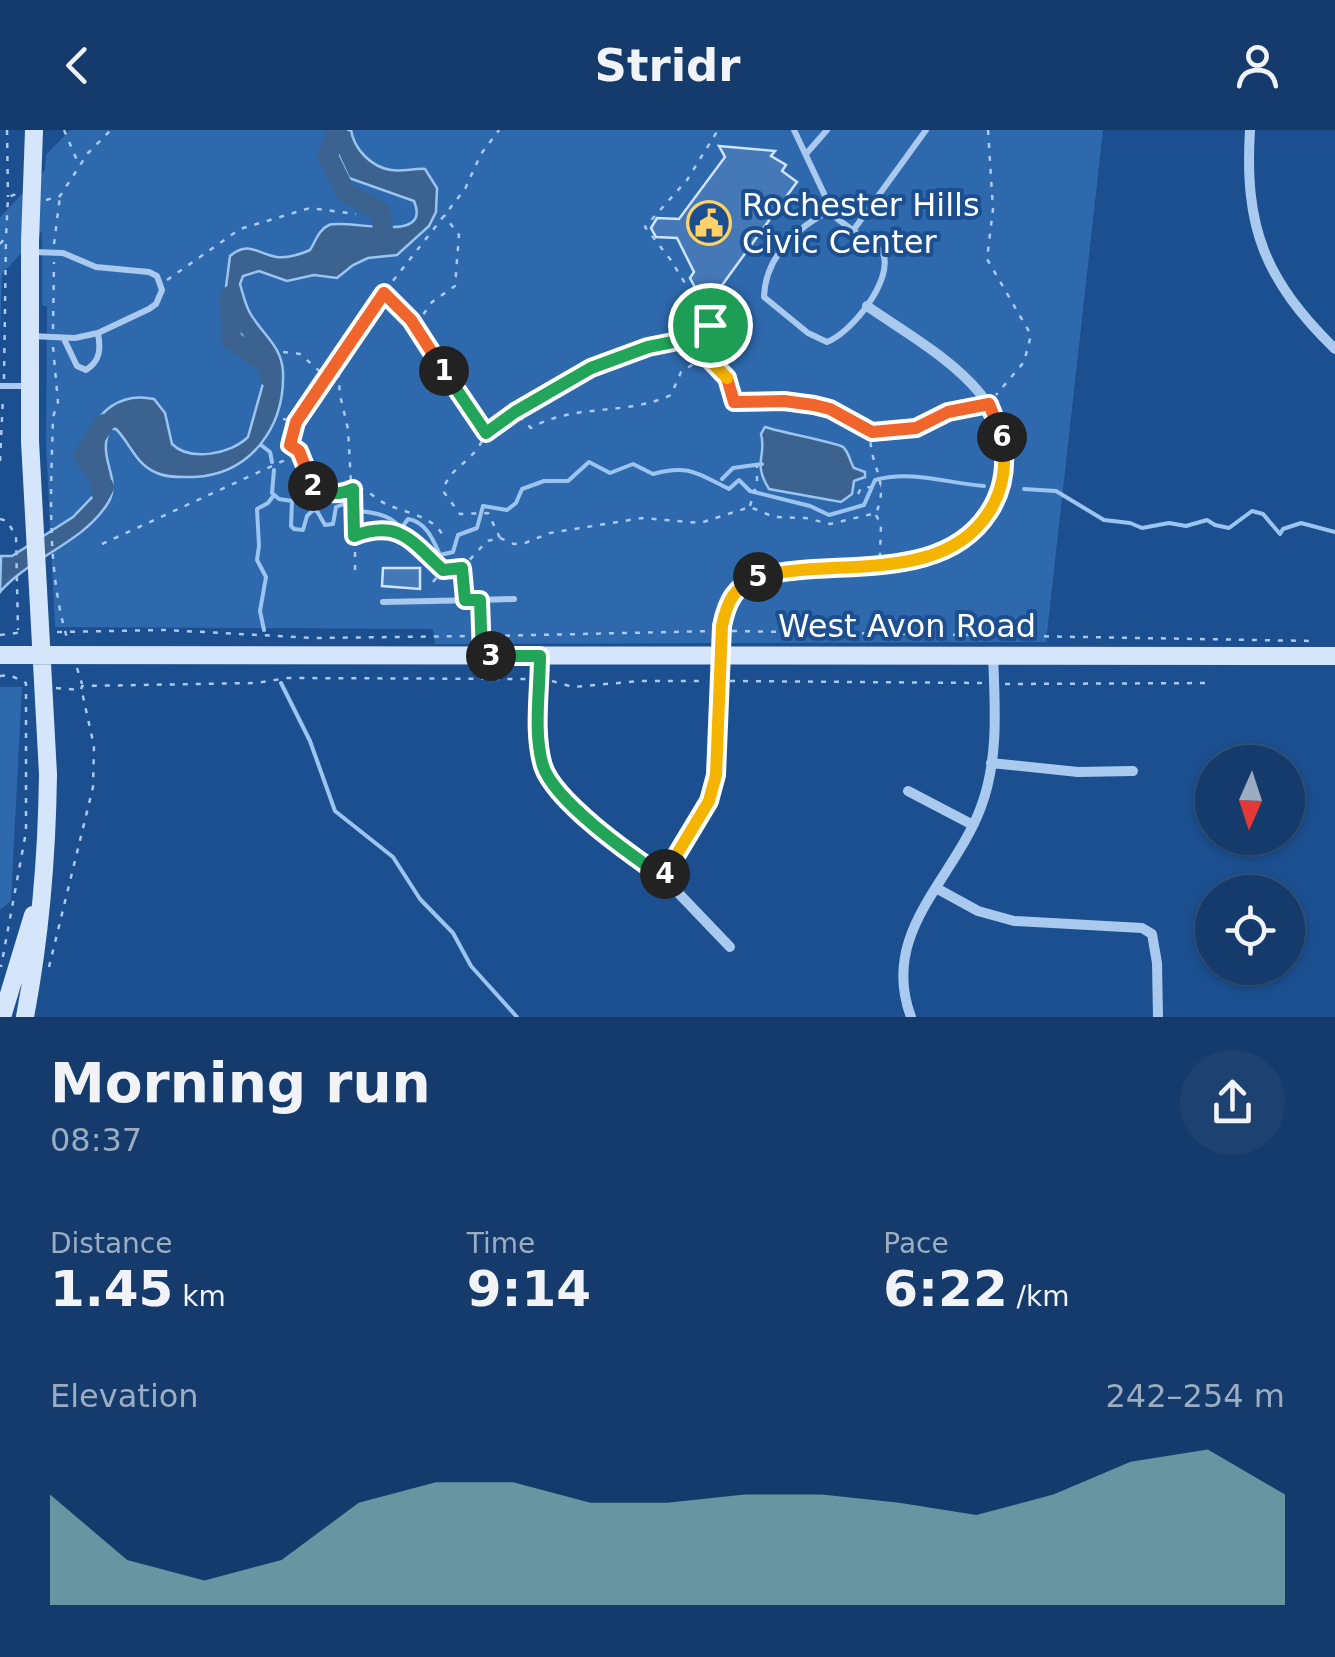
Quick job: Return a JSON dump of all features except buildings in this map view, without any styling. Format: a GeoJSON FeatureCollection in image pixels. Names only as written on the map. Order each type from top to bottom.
{"type":"FeatureCollection","features":[{"type":"Feature","properties":{"kind":"street"},"geometry":{"type":"LineString","coordinates":[[21,1017],[36,961],[48,774],[38,584],[26,533],[34,130]]}},
{"type":"Feature","properties":{"kind":"street"},"geometry":{"type":"LineString","coordinates":[[1250,130],[1252,216],[1266,256],[1283,288],[1335,349]]}},
{"type":"Feature","properties":{"kind":"street"},"geometry":{"type":"LineString","coordinates":[[663,877],[709,801],[716,775],[722,626],[736,590],[747,581],[769,574],[918,560],[945,552],[984,520],[998,495],[1004,464],[1001,434],[989,404],[956,368],[867,306]]}},
{"type":"Feature","properties":{"kind":"street","name":"West Avon Road"},"geometry":{"type":"LineString","coordinates":[[3,655],[1335,656]]}},
{"type":"Feature","properties":{"kind":"street"},"geometry":{"type":"LineString","coordinates":[[911,1017],[904,998],[904,958],[912,928],[962,850],[982,805],[995,724],[993,655]]}},
{"type":"Feature","properties":{"kind":"street"},"geometry":{"type":"LineString","coordinates":[[540,656],[539,742],[544,768],[557,793],[663,877],[730,947]]}},
{"type":"Feature","properties":{"kind":"street"},"geometry":{"type":"LineString","coordinates":[[991,764],[1078,772],[1133,771]]}},
{"type":"Feature","properties":{"kind":"street"},"geometry":{"type":"LineString","coordinates":[[908,791],[973,825]]}},
{"type":"Feature","properties":{"kind":"street"},"geometry":{"type":"LineString","coordinates":[[936,888],[978,911],[1014,921],[1142,928],[1152,934],[1158,1017]]}},
{"type":"Feature","properties":{"kind":"street"},"geometry":{"type":"LineString","coordinates":[[2,1017],[6,968],[40,895]]}},
{"type":"Feature","properties":{"kind":"street"},"geometry":{"type":"LineString","coordinates":[[6,968],[25,973],[21,1017]]}},
{"type":"Feature","properties":{"kind":"lane"},"geometry":{"type":"LineString","coordinates":[[794,130],[831,210],[886,260],[882,278],[867,306],[840,336],[826,342],[808,333],[764,298],[768,275],[787,243],[806,224],[831,210]]}},
{"type":"Feature","properties":{"kind":"lane"},"geometry":{"type":"LineString","coordinates":[[806,154],[827,130]]}},
{"type":"Feature","properties":{"kind":"lane"},"geometry":{"type":"LineString","coordinates":[[852,232],[926,130]]}},
{"type":"Feature","properties":{"kind":"lane"},"geometry":{"type":"LineString","coordinates":[[29,336],[63,338],[98,333],[156,304],[162,284],[158,276],[149,272],[96,267],[54,252],[30,252]]}},
{"type":"Feature","properties":{"kind":"lane"},"geometry":{"type":"LineString","coordinates":[[63,338],[77,366],[86,370],[96,364],[99,355],[98,333]]}},
{"type":"Feature","properties":{"kind":"lane"},"geometry":{"type":"LineString","coordinates":[[2,386],[29,386]]}},
{"type":"Feature","properties":{"kind":"lane"},"geometry":{"type":"LineString","coordinates":[[383,602],[514,599]]}},
{"type":"Feature","properties":{"kind":"lane"},"geometry":{"type":"LineString","coordinates":[[480,600],[482,656]]}},
{"type":"Feature","properties":{"kind":"path"},"geometry":{"type":"LineString","coordinates":[[0,460],[7,130]]}},
{"type":"Feature","properties":{"kind":"path"},"geometry":{"type":"LineString","coordinates":[[64,130],[79,165]]}},
{"type":"Feature","properties":{"kind":"path"},"geometry":{"type":"LineString","coordinates":[[66,632],[60,621],[53,519],[53,417],[58,402],[53,336],[54,252],[60,196],[79,165],[111,130]]}},
{"type":"Feature","properties":{"kind":"path"},"geometry":{"type":"LineString","coordinates":[[102,544],[282,461],[296,422],[325,376],[464,190],[481,154],[499,130]]}},
{"type":"Feature","properties":{"kind":"path"},"geometry":{"type":"LineString","coordinates":[[718,130],[687,180],[644,227],[670,259],[710,325],[725,334]]}},
{"type":"Feature","properties":{"kind":"path"},"geometry":{"type":"LineString","coordinates":[[706,356],[727,377],[734,402],[814,405],[830,409],[872,432],[916,428],[948,412],[989,404],[1024,362],[1030,335],[986,259],[994,209],[988,130]]}},
{"type":"Feature","properties":{"kind":"path"},"geometry":{"type":"LineString","coordinates":[[8,197],[22,193],[45,200],[60,196]]}},
{"type":"Feature","properties":{"kind":"path"},"geometry":{"type":"LineString","coordinates":[[162,284],[240,229],[310,208],[356,214]]}},
{"type":"Feature","properties":{"kind":"path"},"geometry":{"type":"LineString","coordinates":[[415,326],[432,302],[455,286],[459,235],[444,214]]}},
{"type":"Feature","properties":{"kind":"path"},"geometry":{"type":"LineString","coordinates":[[0,244],[6,237]]}},
{"type":"Feature","properties":{"kind":"path"},"geometry":{"type":"LineString","coordinates":[[384,293],[415,326],[486,433]]}},
{"type":"Feature","properties":{"kind":"path"},"geometry":{"type":"LineString","coordinates":[[515,412],[531,428],[549,418],[647,406],[671,395],[682,372],[744,321]]}},
{"type":"Feature","properties":{"kind":"path"},"geometry":{"type":"LineString","coordinates":[[500,538],[488,513],[460,514],[443,491],[453,472],[476,454],[486,433],[591,368],[673,342],[710,325]]}},
{"type":"Feature","properties":{"kind":"path"},"geometry":{"type":"LineString","coordinates":[[282,352],[300,354],[325,376]]}},
{"type":"Feature","properties":{"kind":"path"},"geometry":{"type":"LineString","coordinates":[[337,358],[348,429],[355,572]]}},
{"type":"Feature","properties":{"kind":"path"},"geometry":{"type":"LineString","coordinates":[[283,419],[296,422]]}},
{"type":"Feature","properties":{"kind":"path"},"geometry":{"type":"LineString","coordinates":[[872,432],[870,446],[882,485],[875,514],[880,525],[880,563]]}},
{"type":"Feature","properties":{"kind":"path"},"geometry":{"type":"LineString","coordinates":[[290,445],[299,451],[313,488],[324,493],[364,490],[388,505],[424,518],[442,530],[444,539]]}},
{"type":"Feature","properties":{"kind":"path"},"geometry":{"type":"LineString","coordinates":[[750,507],[758,466]]}},
{"type":"Feature","properties":{"kind":"path"},"geometry":{"type":"LineString","coordinates":[[858,494],[859,489],[882,485]]}},
{"type":"Feature","properties":{"kind":"path"},"geometry":{"type":"LineString","coordinates":[[433,582],[438,573],[462,568],[486,542],[500,538],[514,544],[524,543],[550,533],[642,518],[700,523],[750,507],[774,517],[830,524],[875,514]]}},
{"type":"Feature","properties":{"kind":"path"},"geometry":{"type":"LineString","coordinates":[[0,519],[26,533],[18,579],[17,632],[0,635]]}},
{"type":"Feature","properties":{"kind":"path"},"geometry":{"type":"LineString","coordinates":[[354,536],[372,529],[405,533],[443,570]]}},
{"type":"Feature","properties":{"kind":"path"},"geometry":{"type":"LineString","coordinates":[[462,568],[465,600]]}},
{"type":"Feature","properties":{"kind":"path"},"geometry":{"type":"LineString","coordinates":[[58,632],[166,630],[314,638],[712,631]]}},
{"type":"Feature","properties":{"kind":"path"},"geometry":{"type":"LineString","coordinates":[[733,630],[1316,641]]}},
{"type":"Feature","properties":{"kind":"path"},"geometry":{"type":"LineString","coordinates":[[0,676],[10,675],[26,683],[26,832],[6,968]]}},
{"type":"Feature","properties":{"kind":"path"},"geometry":{"type":"LineString","coordinates":[[48,970],[93,787],[94,746],[82,686],[256,683],[288,678],[528,679]]}},
{"type":"Feature","properties":{"kind":"path"},"geometry":{"type":"LineString","coordinates":[[548,680],[573,687],[640,681],[711,681]]}},
{"type":"Feature","properties":{"kind":"path"},"geometry":{"type":"LineString","coordinates":[[729,681],[986,684]]}},
{"type":"Feature","properties":{"kind":"path"},"geometry":{"type":"LineString","coordinates":[[1004,684],[1213,683]]}},
{"type":"Feature","properties":{"kind":"path"},"geometry":{"type":"LineString","coordinates":[[67,690],[82,690]]}},
{"type":"Feature","properties":{"kind":"shaded area"},"geometry":{"type":"Polygon","coordinates":[[[70,130],[1103,130],[1046,642],[435,644],[433,629],[55,627],[42,231],[2,274],[0,335],[0,217],[45,170],[46,155],[70,130]]]}},
{"type":"Feature","properties":{"kind":"shaded area"},"geometry":{"type":"Polygon","coordinates":[[[332,130],[351,130],[365,156],[384,168],[425,169],[437,188],[436,212],[429,226],[397,255],[368,258],[337,278],[314,275],[287,281],[259,271],[243,276],[240,284],[247,306],[275,347],[283,372],[278,411],[261,444],[248,457],[214,474],[170,476],[143,464],[116,429],[110,429],[106,449],[113,485],[108,503],[84,529],[0,592],[1,556],[12,556],[73,517],[97,492],[90,444],[97,422],[112,406],[131,398],[154,399],[165,413],[172,444],[189,453],[210,454],[231,448],[248,437],[264,380],[257,356],[229,318],[226,287],[230,256],[248,248],[277,257],[298,255],[310,250],[329,225],[400,227],[411,223],[417,215],[414,201],[349,178],[333,143],[332,130]]]}},
{"type":"Feature","properties":{"kind":"shaded area"},"geometry":{"type":"Polygon","coordinates":[[[765,427],[843,447],[854,468],[865,472],[865,477],[854,481],[852,494],[841,502],[769,489],[761,466],[761,434],[765,427]]]}},
{"type":"Feature","properties":{"kind":"shaded area"},"geometry":{"type":"Polygon","coordinates":[[[0,687],[22,687],[11,901],[0,910],[0,687]]]}},
{"type":"Feature","properties":{"kind":"waterway"},"geometry":{"type":"LineString","coordinates":[[337,130],[328,156],[346,193],[380,211],[385,241],[370,243]]}},
{"type":"Feature","properties":{"kind":"waterway"},"geometry":{"type":"LineString","coordinates":[[230,296],[231,340],[270,366],[269,377]]}},
{"type":"Feature","properties":{"kind":"waterway"},"geometry":{"type":"LineString","coordinates":[[101,492],[104,487],[84,455],[104,424]]}},
{"type":"Feature","properties":{"kind":"waterway"},"geometry":{"type":"LineString","coordinates":[[261,445],[270,452],[272,462]]}},
{"type":"Feature","properties":{"kind":"waterway"},"geometry":{"type":"LineString","coordinates":[[274,470],[272,493],[292,501],[294,529],[303,530],[313,510],[325,525],[333,524],[336,507],[344,504],[353,511],[384,516],[398,526],[408,519],[415,521],[429,533],[440,555],[453,552],[458,535],[477,528],[483,506],[507,510],[516,503],[522,489],[544,481],[568,481],[589,462],[610,473],[633,464],[653,474],[684,470],[729,489],[739,480],[750,491],[810,506],[829,515],[864,505],[875,480],[888,477],[984,486]]}},
{"type":"Feature","properties":{"kind":"waterway"},"geometry":{"type":"LineString","coordinates":[[722,479],[733,468],[762,464]]}},
{"type":"Feature","properties":{"kind":"waterway"},"geometry":{"type":"LineString","coordinates":[[1024,489],[1056,491],[1104,520],[1142,528],[1169,523],[1186,526],[1207,520],[1229,528],[1252,511],[1263,514],[1280,534],[1283,529],[1301,523],[1335,532]]}},
{"type":"Feature","properties":{"kind":"waterway"},"geometry":{"type":"LineString","coordinates":[[264,630],[260,611],[266,577],[257,560],[257,509],[274,495]]}},
{"type":"Feature","properties":{"kind":"waterway"},"geometry":{"type":"LineString","coordinates":[[281,683],[310,741],[335,811],[393,857],[420,899],[453,933],[471,966],[517,1017]]}},
{"type":"Feature","properties":{"kind":"place","name":"Rochester Hills Civic Center"},"geometry":{"type":"Point","coordinates":[709,223]}},
{"type":"Feature","properties":{"kind":"route"},"geometry":{"type":"LineString","coordinates":[[384,293],[411,320],[486,433],[591,368],[673,342],[710,325],[725,334],[706,356],[727,377],[734,402],[814,405],[830,409],[872,432],[916,428],[948,412],[989,404],[1001,434],[1004,475],[984,520],[945,552],[904,561],[769,574],[747,581],[736,590],[722,626],[716,775],[709,801],[663,877],[557,793],[544,768],[539,742],[540,656],[482,656],[480,600],[465,600],[462,568],[443,570],[405,533],[372,529],[354,536],[353,489],[324,493],[313,488],[299,451],[290,445],[301,412],[384,293]]}}]}
